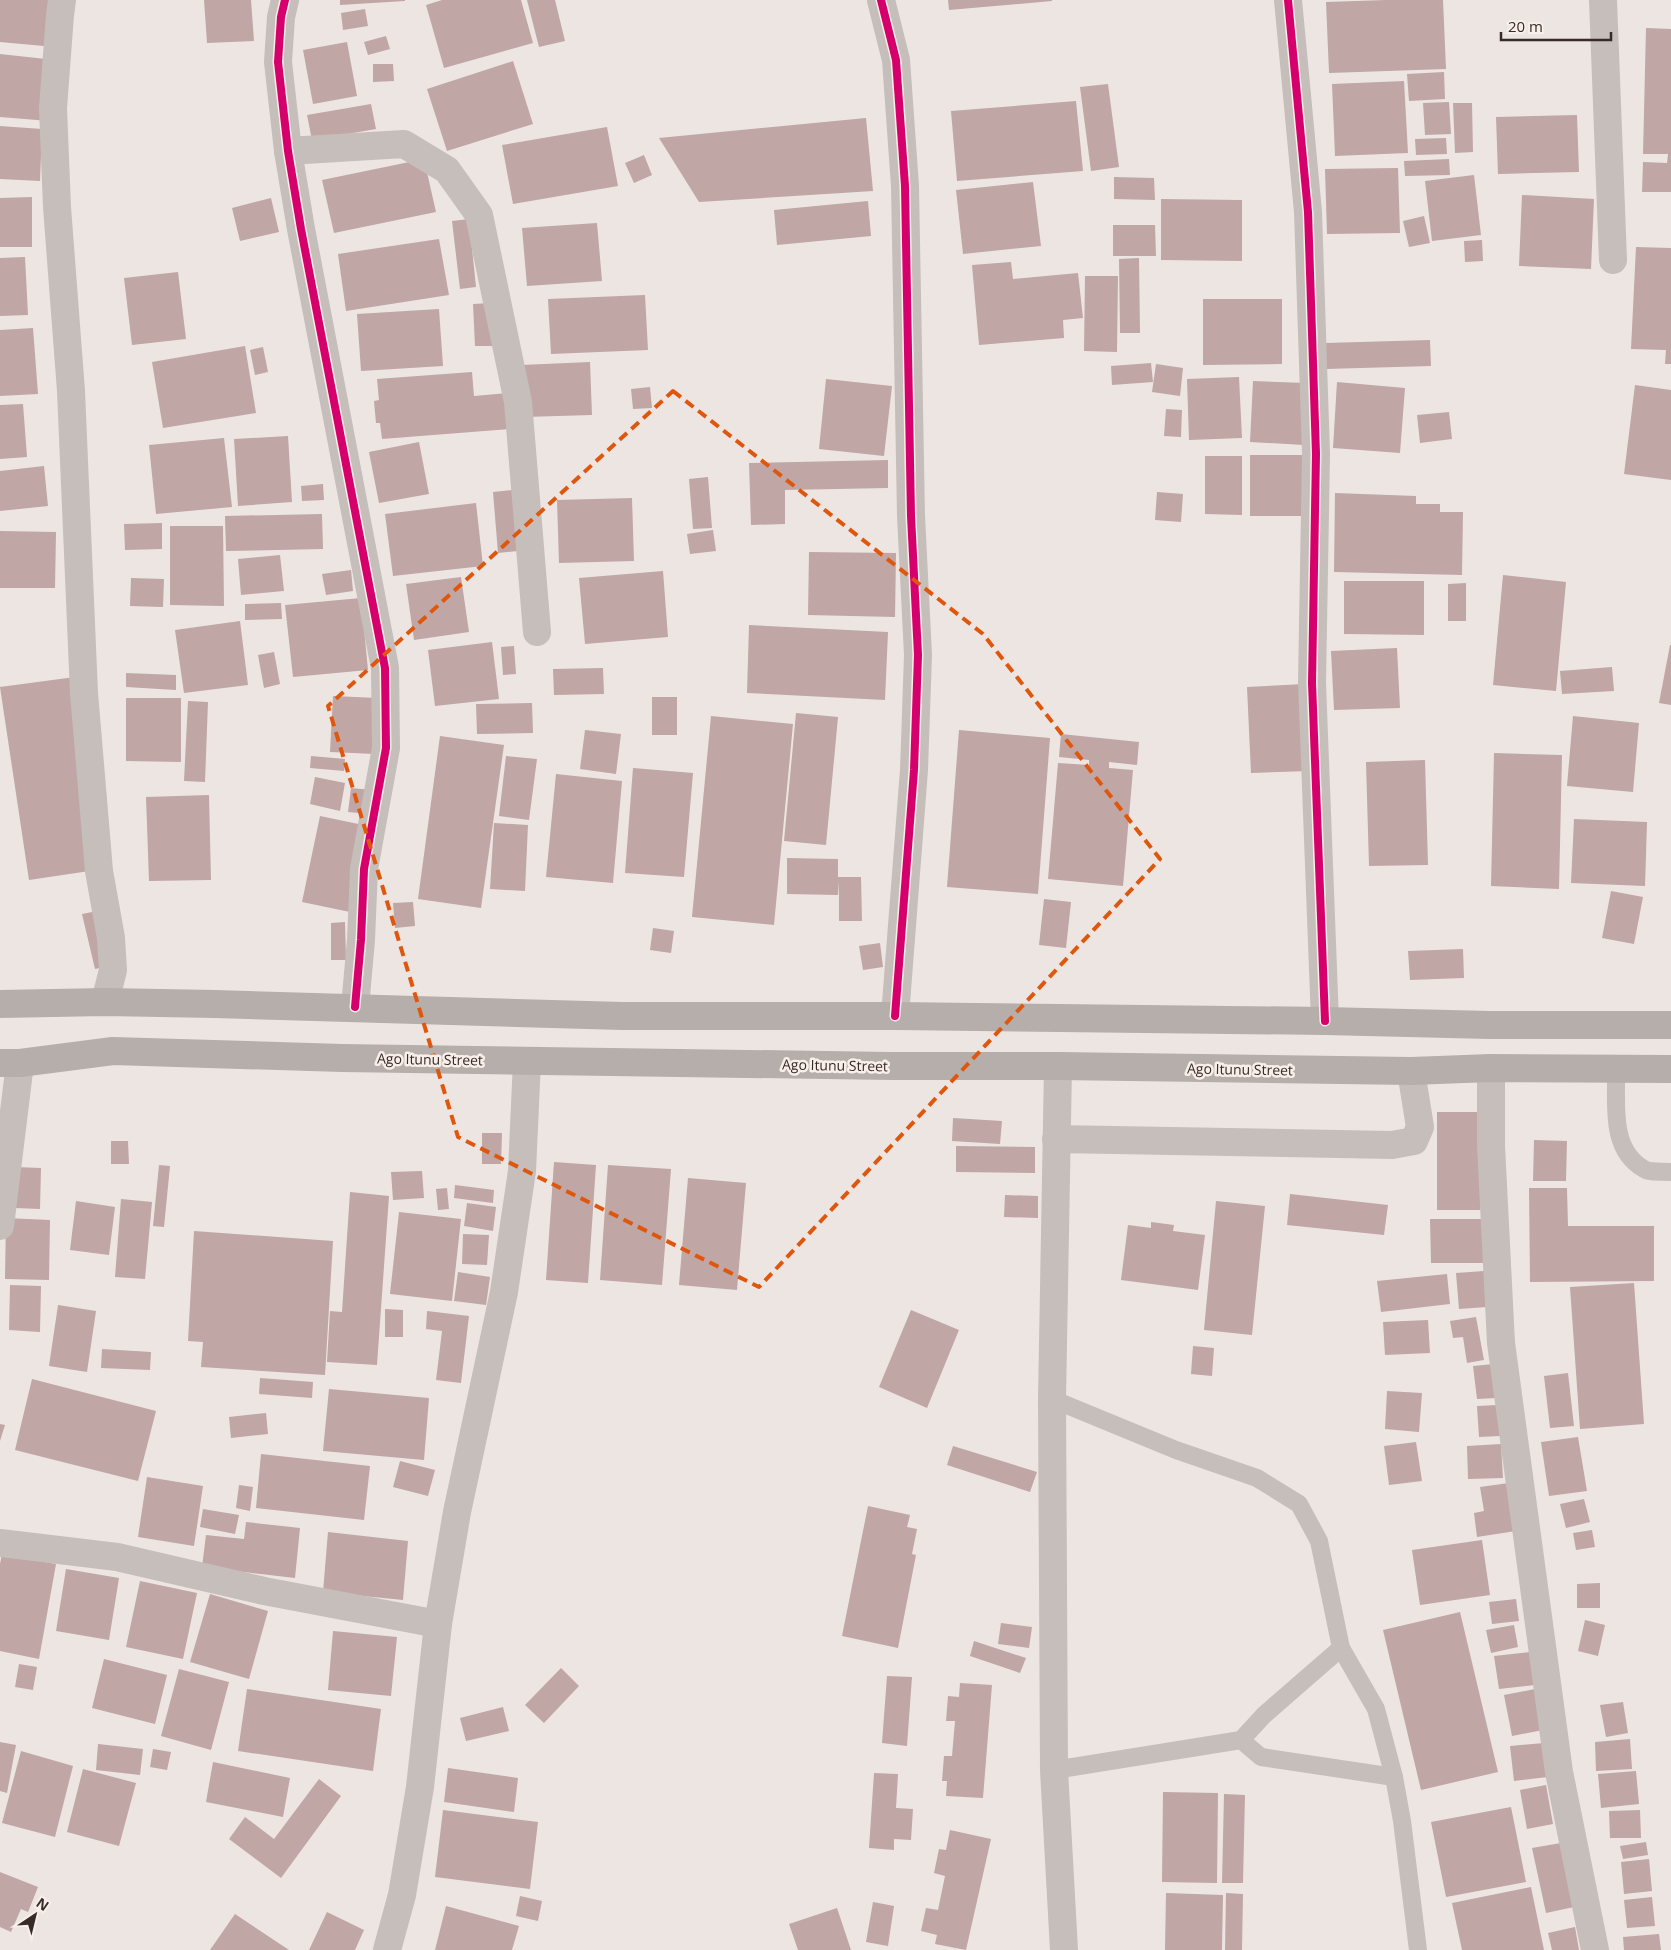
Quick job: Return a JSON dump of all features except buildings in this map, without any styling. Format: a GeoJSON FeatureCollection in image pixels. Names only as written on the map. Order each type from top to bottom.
{"type":"FeatureCollection","features":[{"type":"Feature","properties":{"kind":"main road"},"geometry":{"type":"LineString","coordinates":[[0,1004],[104,1002],[355,1007],[622,1016],[895,1016],[1671,1026]]}},
{"type":"Feature","properties":{"kind":"main road","name":"Ago Itunu Street"},"geometry":{"type":"LineString","coordinates":[[10,1063],[113,1050],[342,1058],[891,1066],[1058,1066],[1411,1071],[1491,1068],[1671,1069]]}},
{"type":"Feature","properties":{"kind":"street"},"geometry":{"type":"LineString","coordinates":[[62,0],[53,118],[57,207],[71,391],[84,693],[100,871],[112,946],[113,970],[104,1002]]}},
{"type":"Feature","properties":{"kind":"street"},"geometry":{"type":"LineString","coordinates":[[285,0],[281,17],[278,62],[288,151],[301,229],[386,668],[386,748],[364,869],[361,940],[355,1007]]}},
{"type":"Feature","properties":{"kind":"street"},"geometry":{"type":"LineString","coordinates":[[881,0],[896,60],[905,186],[911,516],[918,655],[914,770],[895,1016]]}},
{"type":"Feature","properties":{"kind":"street"},"geometry":{"type":"LineString","coordinates":[[1288,0],[1308,212],[1316,454],[1312,683],[1325,1021]]}},
{"type":"Feature","properties":{"kind":"street"},"geometry":{"type":"LineString","coordinates":[[1603,0],[1613,260]]}},
{"type":"Feature","properties":{"kind":"street"},"geometry":{"type":"LineString","coordinates":[[288,151],[404,144],[447,170],[480,215],[518,402],[538,632]]}},
{"type":"Feature","properties":{"kind":"street"},"geometry":{"type":"LineString","coordinates":[[387,1950],[402,1895],[420,1787],[438,1624],[457,1512],[504,1292],[522,1171],[527,1061]]}},
{"type":"Feature","properties":{"kind":"street"},"geometry":{"type":"LineString","coordinates":[[0,1226],[10,1063]]}},
{"type":"Feature","properties":{"kind":"street"},"geometry":{"type":"LineString","coordinates":[[1058,1066],[1052,1399],[1054,1770],[1064,1950]]}},
{"type":"Feature","properties":{"kind":"street"},"geometry":{"type":"LineString","coordinates":[[1491,1068],[1491,1146],[1501,1343],[1559,1772],[1595,1950]]}},
{"type":"Feature","properties":{"kind":"street"},"geometry":{"type":"LineString","coordinates":[[1056,1139],[1400,1144],[1414,1141],[1420,1127],[1411,1071]]}},
{"type":"Feature","properties":{"kind":"street"},"geometry":{"type":"LineString","coordinates":[[0,1543],[117,1557],[264,1591],[438,1624]]}},
{"type":"Feature","properties":{"kind":"lane"},"geometry":{"type":"LineString","coordinates":[[1616,1069],[1618,1133],[1626,1154],[1645,1170],[1671,1172]]}},
{"type":"Feature","properties":{"kind":"lane"},"geometry":{"type":"LineString","coordinates":[[1052,1399],[1176,1450],[1258,1478],[1299,1504],[1319,1541],[1341,1648],[1376,1709],[1394,1777],[1402,1821],[1418,1950]]}},
{"type":"Feature","properties":{"kind":"lane"},"geometry":{"type":"LineString","coordinates":[[1054,1770],[1241,1740],[1264,1715],[1341,1648]]}},
{"type":"Feature","properties":{"kind":"lane"},"geometry":{"type":"LineString","coordinates":[[1241,1740],[1261,1757],[1394,1777]]}},
{"type":"Feature","properties":{"kind":"highlighted area"},"geometry":{"type":"Polygon","coordinates":[[[673,391],[983,634],[1160,859],[759,1287],[458,1137],[328,706],[673,391]]]}},
{"type":"Feature","properties":{"kind":"cycle path"},"geometry":{"type":"LineString","coordinates":[[285,0],[281,17],[278,62],[288,151],[301,229],[385,668],[386,748],[364,869],[361,940],[355,1007]]}},
{"type":"Feature","properties":{"kind":"cycle path"},"geometry":{"type":"LineString","coordinates":[[881,0],[896,60],[905,186],[911,516],[918,655],[914,770],[895,1016]]}},
{"type":"Feature","properties":{"kind":"cycle path"},"geometry":{"type":"LineString","coordinates":[[1288,0],[1308,212],[1316,454],[1312,683],[1325,1021]]}}]}
